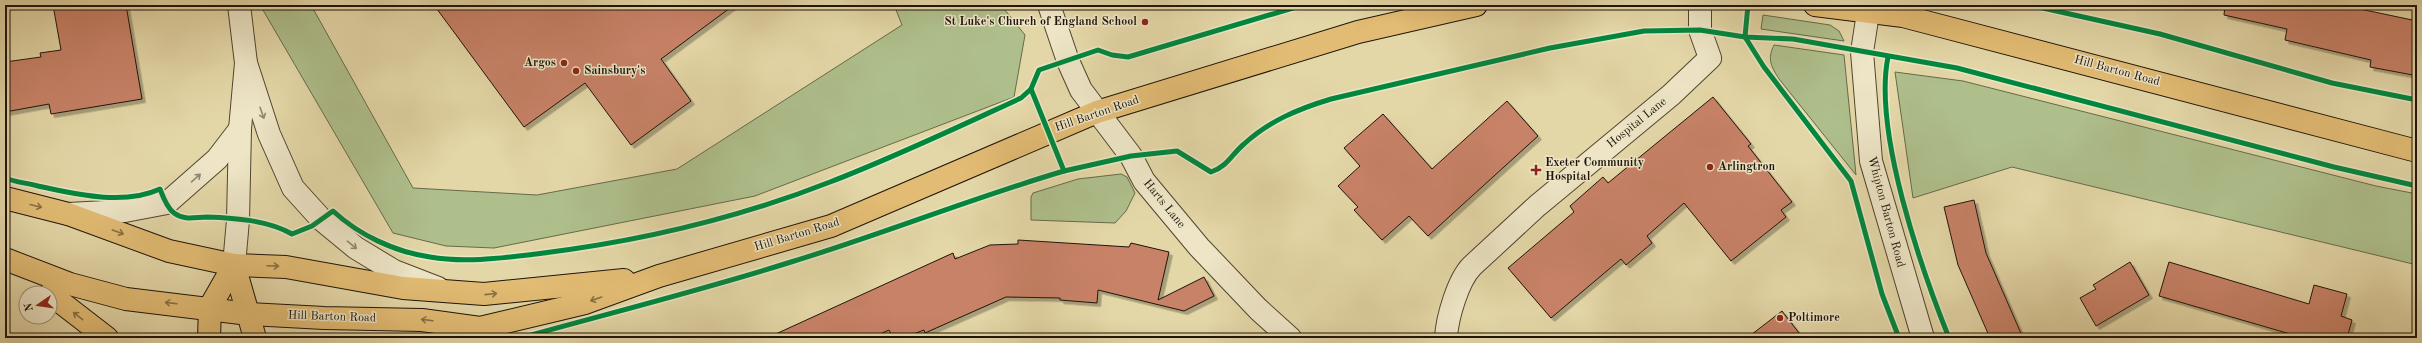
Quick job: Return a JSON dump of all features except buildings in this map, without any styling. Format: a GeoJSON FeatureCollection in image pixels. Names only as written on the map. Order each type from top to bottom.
{"type":"FeatureCollection","features":[{"type":"Feature","properties":{"kind":"main road","name":"Hill Barton Road"},"geometry":{"type":"LineString","coordinates":[[5,259],[70,284],[126,299],[210,307],[249,314],[324,318],[422,320],[480,328],[585,303],[659,276],[831,226],[1097,112],[1358,32],[1476,5]]}},
{"type":"Feature","properties":{"kind":"main road","name":"Hill Barton Road"},"geometry":{"type":"LineString","coordinates":[[1815,5],[1903,16],[2417,151]]}},
{"type":"Feature","properties":{"kind":"main road","name":"Hill Barton Road"},"geometry":{"type":"LineString","coordinates":[[5,198],[68,214],[169,251],[234,265],[286,267],[403,288],[452,293],[484,294],[659,276]]}},
{"type":"Feature","properties":{"kind":"main road"},"geometry":{"type":"LineString","coordinates":[[5,259],[38,285]]}},
{"type":"Feature","properties":{"kind":"main road"},"geometry":{"type":"LineString","coordinates":[[209,338],[210,307],[234,265]]}},
{"type":"Feature","properties":{"kind":"main road"},"geometry":{"type":"LineString","coordinates":[[234,265],[255,338]]}},
{"type":"Feature","properties":{"kind":"main road"},"geometry":{"type":"LineString","coordinates":[[58,301],[107,338]]}},
{"type":"Feature","properties":{"kind":"main road"},"geometry":{"type":"LineString","coordinates":[[448,338],[480,328]]}},
{"type":"Feature","properties":{"kind":"street"},"geometry":{"type":"LineString","coordinates":[[239,5],[246,63],[269,134],[293,188],[322,220],[356,248],[394,271],[452,293]]}},
{"type":"Feature","properties":{"kind":"street","name":"Harts Lane"},"geometry":{"type":"LineString","coordinates":[[1048,5],[1068,61],[1081,90],[1131,156],[1144,181],[1199,247],[1258,309],[1290,338]]}},
{"type":"Feature","properties":{"kind":"street","name":"Hospital Lane"},"geometry":{"type":"LineString","coordinates":[[1446,338],[1465,273],[1554,192],[1671,94],[1710,58],[1700,30],[1700,5]]}},
{"type":"Feature","properties":{"kind":"street","name":"Whipton Barton Road"},"geometry":{"type":"LineString","coordinates":[[1868,12],[1862,52],[1871,161],[1923,338]]}},
{"type":"Feature","properties":{"kind":"street"},"geometry":{"type":"LineString","coordinates":[[234,265],[238,220],[240,129],[246,63]]}},
{"type":"Feature","properties":{"kind":"street"},"geometry":{"type":"LineString","coordinates":[[68,214],[125,211],[167,203],[217,159],[240,129]]}},
{"type":"Feature","properties":{"kind":"green space"},"geometry":{"type":"Polygon","coordinates":[[[260,5],[311,5],[413,188],[537,195],[677,169],[902,25],[894,5],[1001,5],[1025,35],[1014,97],[755,196],[494,248],[446,246],[393,233],[260,5]]]}},
{"type":"Feature","properties":{"kind":"green space"},"geometry":{"type":"Polygon","coordinates":[[[1763,15],[1830,25],[1839,31],[1844,41],[1761,29],[1763,15]]]}},
{"type":"Feature","properties":{"kind":"green space"},"geometry":{"type":"Polygon","coordinates":[[[1774,45],[1844,55],[1856,175],[1779,79],[1770,58],[1774,45]]]}},
{"type":"Feature","properties":{"kind":"green space"},"geometry":{"type":"Polygon","coordinates":[[[1895,72],[1963,81],[2376,186],[2417,194],[2417,265],[2012,167],[1913,198],[1895,72]]]}},
{"type":"Feature","properties":{"kind":"green space"},"geometry":{"type":"Polygon","coordinates":[[[1121,174],[1127,177],[1135,193],[1126,211],[1115,223],[1031,220],[1031,197],[1033,193],[1078,179],[1121,174]]]}},
{"type":"Feature","properties":{"kind":"cycle path"},"geometry":{"type":"LineString","coordinates":[[5,178],[68,192],[99,197],[131,197],[160,189],[169,208],[174,213],[182,217],[217,217],[239,219],[262,223],[283,229],[292,234],[312,226],[333,211],[354,228],[391,247],[417,255],[443,259],[470,260],[536,254],[648,236],[722,218],[758,207],[830,182],[926,142],[1021,98],[1031,89],[1039,70],[1098,50],[1112,55],[1128,57],[1303,5]]}},
{"type":"Feature","properties":{"kind":"cycle path"},"geometry":{"type":"LineString","coordinates":[[1748,5],[1745,37],[1764,67],[1851,181],[1882,294],[1899,338]]}},
{"type":"Feature","properties":{"kind":"cycle path"},"geometry":{"type":"LineString","coordinates":[[2029,5],[2160,34],[2332,83],[2417,100]]}},
{"type":"Feature","properties":{"kind":"cycle path"},"geometry":{"type":"LineString","coordinates":[[1031,89],[1064,171],[1131,156],[1177,151],[1211,172],[1222,167],[1240,148],[1274,122],[1307,107],[1331,99],[1550,48],[1644,31],[1700,30],[1745,37],[1793,39],[1957,68],[2334,167],[2417,186]]}},
{"type":"Feature","properties":{"kind":"cycle path"},"geometry":{"type":"LineString","coordinates":[[1888,57],[1885,87],[1887,122],[1893,160],[1913,238],[1949,338]]}},
{"type":"Feature","properties":{"kind":"cycle path"},"geometry":{"type":"LineString","coordinates":[[520,338],[690,292],[791,262],[1064,171]]}},
{"type":"Feature","properties":{"kind":"place","name":"St Luke's Church of England School"},"geometry":{"type":"Point","coordinates":[1145,22]}},
{"type":"Feature","properties":{"kind":"place","name":"Argos"},"geometry":{"type":"Point","coordinates":[564,63]}},
{"type":"Feature","properties":{"kind":"place","name":"Sainsbury's"},"geometry":{"type":"Point","coordinates":[576,71]}},
{"type":"Feature","properties":{"kind":"place","name":"Arlingtron"},"geometry":{"type":"Point","coordinates":[1710,167]}},
{"type":"Feature","properties":{"kind":"place","name":"Exeter Community Hospital"},"geometry":{"type":"Point","coordinates":[1536,170]}},
{"type":"Feature","properties":{"kind":"place","name":"Poltimore"},"geometry":{"type":"Point","coordinates":[1780,318]}}]}
